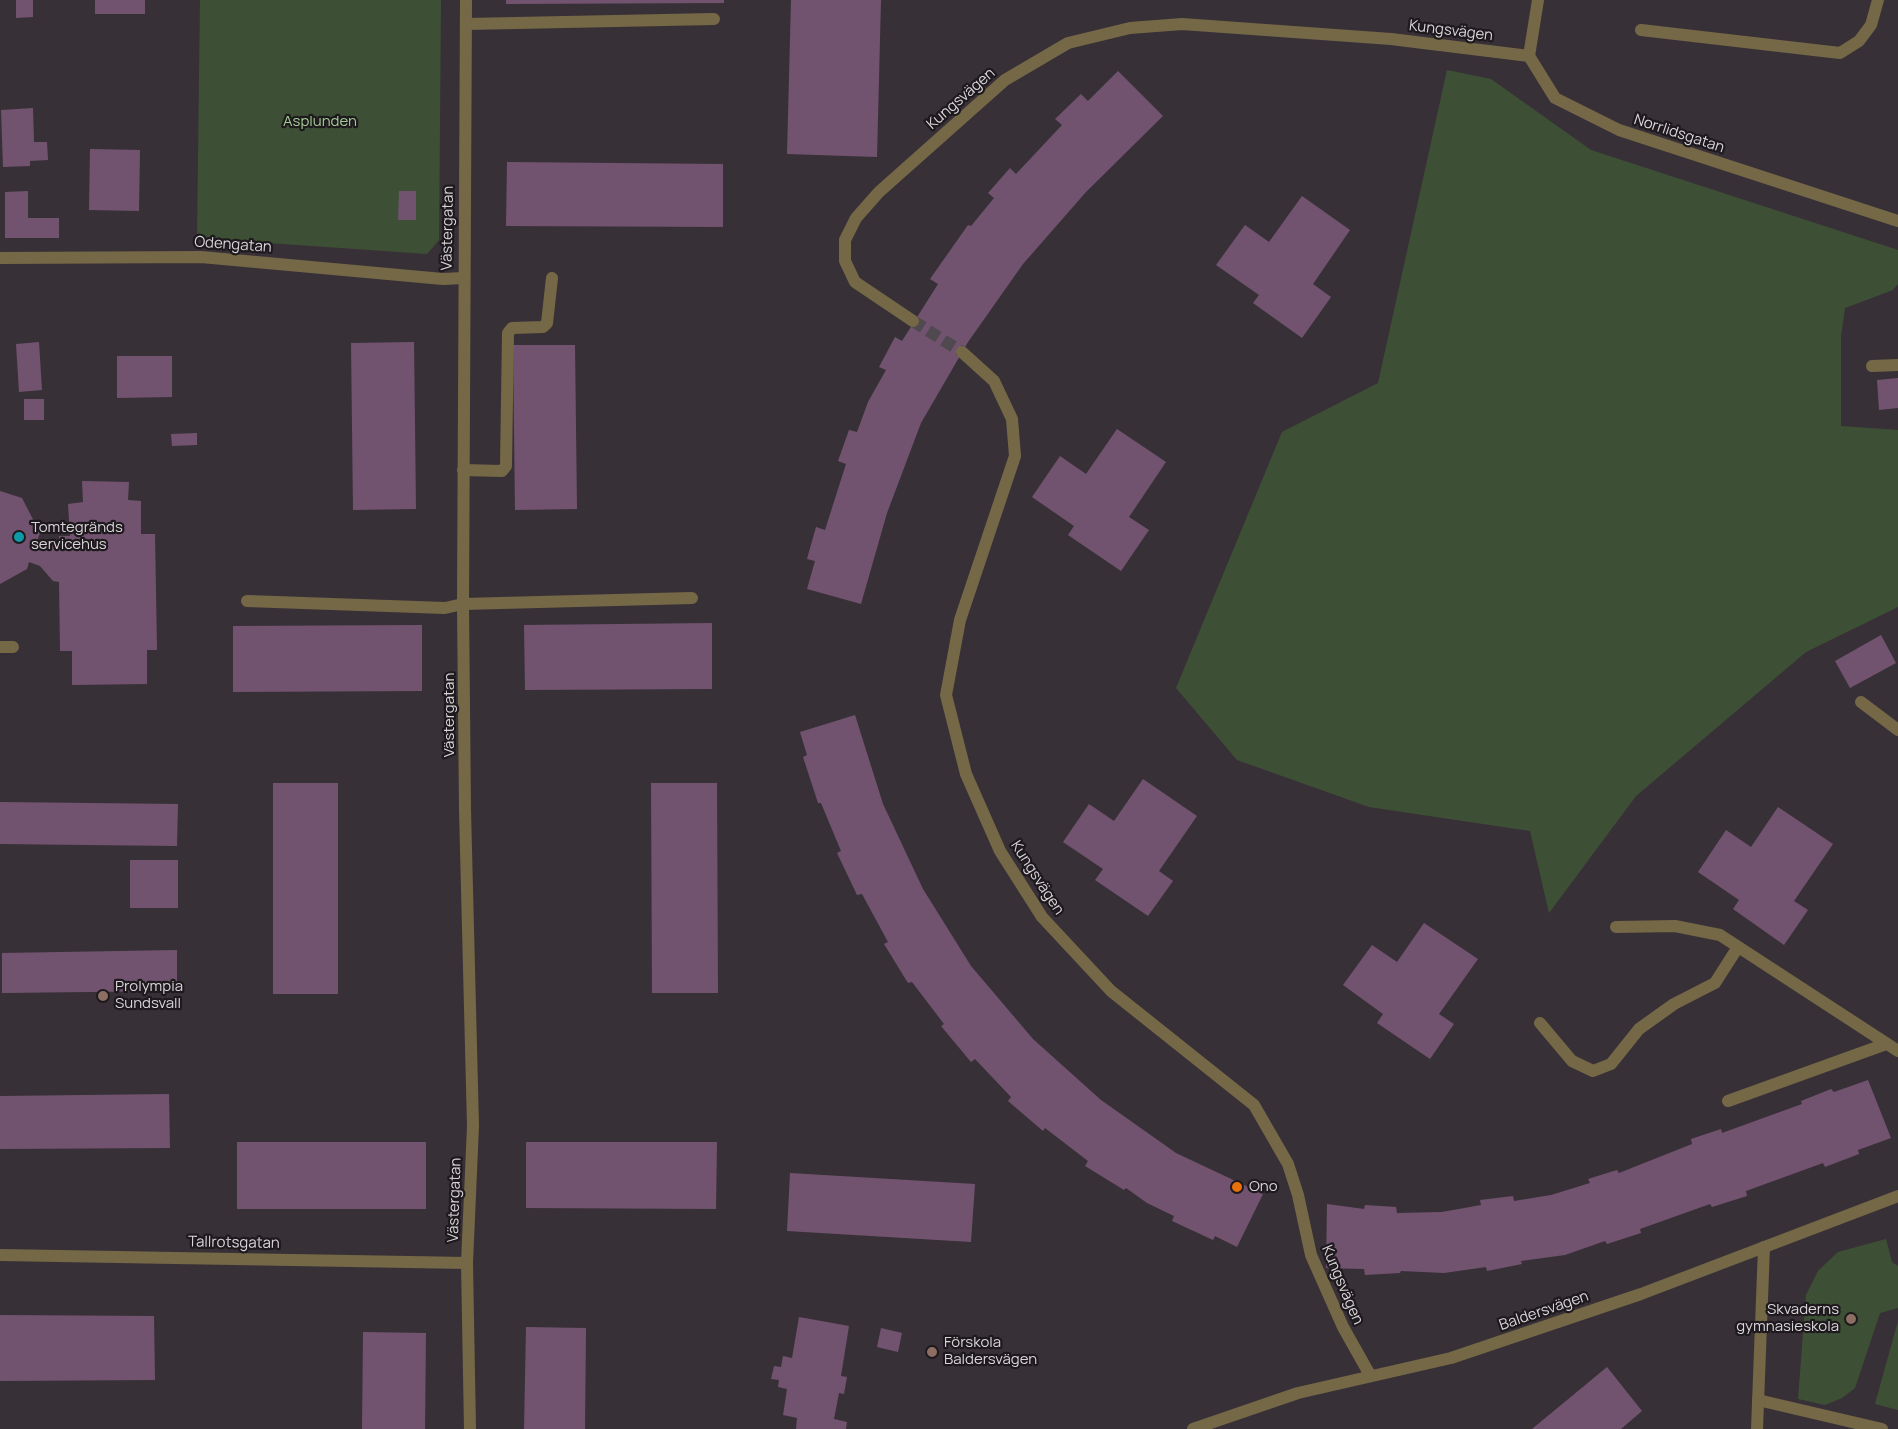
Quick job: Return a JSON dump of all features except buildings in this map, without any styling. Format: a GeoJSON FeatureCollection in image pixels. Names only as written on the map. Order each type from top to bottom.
{"type":"FeatureCollection","features":[{"type":"Feature","properties":{"kind":"street","name":"Västergatan"},"geometry":{"type":"LineString","coordinates":[[466,0],[463,604],[465,810],[473,1126],[468,1263],[470,1429]]}},
{"type":"Feature","properties":{"kind":"street"},"geometry":{"type":"LineString","coordinates":[[1530,56],[1538,0]]}},
{"type":"Feature","properties":{"kind":"street"},"geometry":{"type":"LineString","coordinates":[[1641,30],[1840,52],[1859,42],[1871,25],[1878,0]]}},
{"type":"Feature","properties":{"kind":"street"},"geometry":{"type":"LineString","coordinates":[[466,24],[714,19]]}},
{"type":"Feature","properties":{"kind":"street","name":"Kungsvägen"},"geometry":{"type":"LineString","coordinates":[[914,321],[855,282],[845,261],[845,240],[856,218],[879,192],[1005,80],[1068,43],[1130,27],[1182,24],[1390,39],[1530,56]]}},
{"type":"Feature","properties":{"kind":"street","name":"Norrlidsgatan"},"geometry":{"type":"LineString","coordinates":[[1530,56],[1555,98],[1619,130],[1898,221]]}},
{"type":"Feature","properties":{"kind":"street","name":"Odengatan"},"geometry":{"type":"LineString","coordinates":[[0,258],[201,257],[443,279],[463,278]]}},
{"type":"Feature","properties":{"kind":"street"},"geometry":{"type":"LineString","coordinates":[[463,470],[502,471],[506,466],[508,333],[512,328],[543,327],[548,323],[552,278]]}},
{"type":"Feature","properties":{"kind":"street","name":"Kungsvägen"},"geometry":{"type":"LineString","coordinates":[[962,352],[994,381],[1012,419],[1015,456],[960,620],[946,695],[966,774],[1000,851],[1042,917],[1111,991],[1254,1105],[1288,1164],[1298,1195],[1311,1255],[1343,1327],[1370,1375]]}},
{"type":"Feature","properties":{"kind":"street"},"geometry":{"type":"LineString","coordinates":[[1872,366],[1898,365]]}},
{"type":"Feature","properties":{"kind":"street"},"geometry":{"type":"LineString","coordinates":[[247,601],[445,608],[463,604],[692,598]]}},
{"type":"Feature","properties":{"kind":"street"},"geometry":{"type":"LineString","coordinates":[[1861,702],[1898,730]]}},
{"type":"Feature","properties":{"kind":"street"},"geometry":{"type":"LineString","coordinates":[[1616,927],[1675,926],[1720,935],[1898,1052]]}},
{"type":"Feature","properties":{"kind":"street"},"geometry":{"type":"LineString","coordinates":[[1540,1023],[1556,1046],[1572,1062],[1593,1071],[1611,1064],[1639,1029],[1674,1004],[1715,983],[1738,947]]}},
{"type":"Feature","properties":{"kind":"street"},"geometry":{"type":"LineString","coordinates":[[1728,1101],[1886,1044]]}},
{"type":"Feature","properties":{"kind":"street","name":"Baldersvägen"},"geometry":{"type":"LineString","coordinates":[[1192,1429],[1298,1393],[1451,1358],[1641,1294],[1897,1198]]}},
{"type":"Feature","properties":{"kind":"street"},"geometry":{"type":"LineString","coordinates":[[1756,1429],[1764,1247]]}},
{"type":"Feature","properties":{"kind":"street","name":"Tallrotsgatan"},"geometry":{"type":"LineString","coordinates":[[0,1255],[468,1263]]}},
{"type":"Feature","properties":{"kind":"street"},"geometry":{"type":"LineString","coordinates":[[1758,1400],[1882,1429]]}},
{"type":"Feature","properties":{"kind":"green space","name":"Asplunden"},"geometry":{"type":"Polygon","coordinates":[[[200,0],[441,0],[439,240],[427,254],[197,238],[200,0]]]}},
{"type":"Feature","properties":{"kind":"green space"},"geometry":{"type":"Polygon","coordinates":[[[1447,70],[1491,79],[1591,150],[1898,250],[1898,284],[1893,290],[1845,308],[1841,336],[1841,426],[1898,430],[1898,607],[1806,652],[1636,796],[1549,913],[1530,831],[1369,807],[1237,760],[1176,688],[1282,432],[1378,383],[1447,70]]]}},
{"type":"Feature","properties":{"kind":"green space","name":"Skvaderns gymnasieskola"},"geometry":{"type":"Polygon","coordinates":[[[1886,1239],[1892,1262],[1898,1266],[1898,1308],[1880,1313],[1855,1388],[1842,1398],[1825,1405],[1798,1399],[1806,1295],[1818,1271],[1838,1252],[1886,1239]]]}},
{"type":"Feature","properties":{"kind":"green space"},"geometry":{"type":"Polygon","coordinates":[[[1898,1321],[1898,1410],[1875,1404],[1898,1321]]]}},
{"type":"Feature","properties":{"kind":"tunnel"},"geometry":{"type":"LineString","coordinates":[[913,321],[962,352]]}},
{"type":"Feature","properties":{"kind":"place","name":"Tomtegränds servicehus"},"geometry":{"type":"Point","coordinates":[19,537]}},
{"type":"Feature","properties":{"kind":"place","name":"Prolympia Sundsvall"},"geometry":{"type":"Point","coordinates":[103,996]}},
{"type":"Feature","properties":{"kind":"place","name":"Ono"},"geometry":{"type":"Point","coordinates":[1237,1187]}},
{"type":"Feature","properties":{"kind":"place","name":"Skvaderns gymnasieskola"},"geometry":{"type":"Point","coordinates":[1851,1319]}},
{"type":"Feature","properties":{"kind":"place","name":"Förskola Baldersvägen"},"geometry":{"type":"Point","coordinates":[932,1352]}}]}
